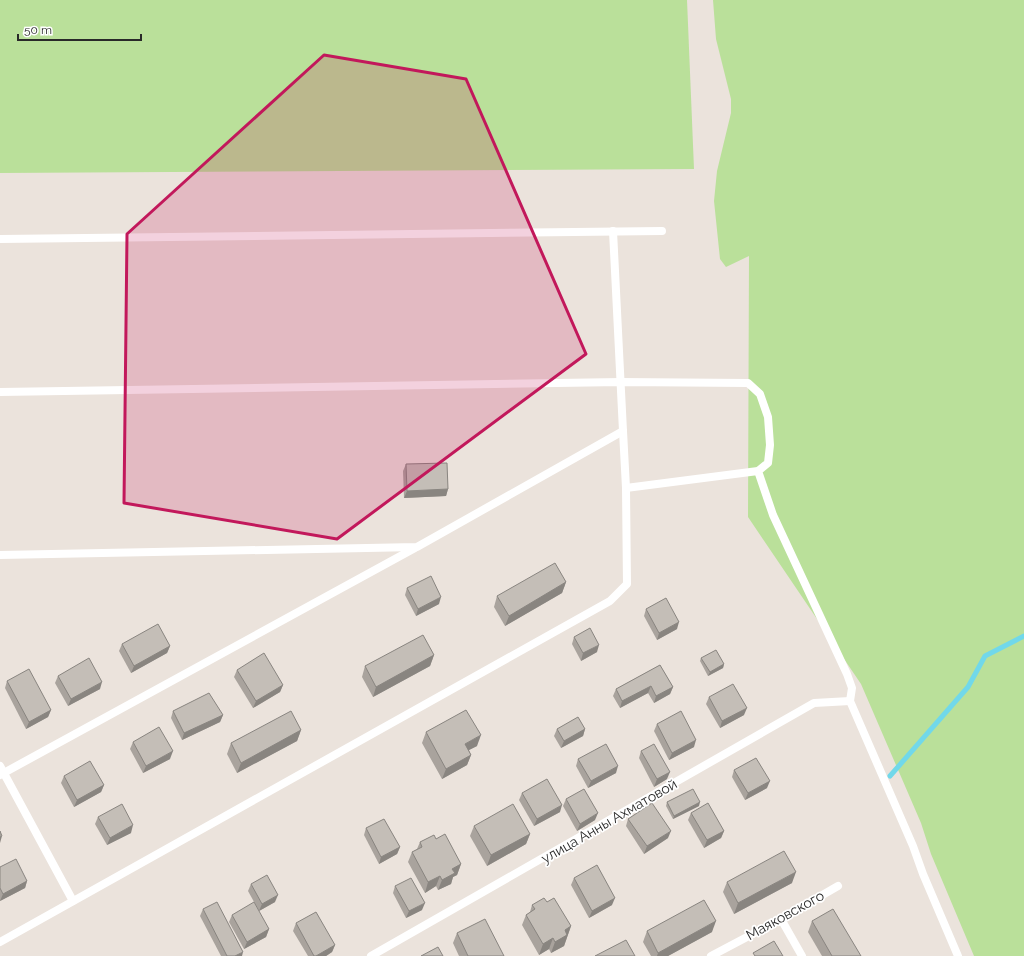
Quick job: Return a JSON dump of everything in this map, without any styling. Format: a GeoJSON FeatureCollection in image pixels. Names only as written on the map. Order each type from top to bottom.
{"type":"FeatureCollection","features":[{"type":"Feature","properties":{"kind":"lane"},"geometry":{"type":"LineString","coordinates":[[0,942],[610,601],[627,584],[626,488],[613,231]]}},
{"type":"Feature","properties":{"kind":"lane"},"geometry":{"type":"LineString","coordinates":[[0,239],[662,231]]}},
{"type":"Feature","properties":{"kind":"lane"},"geometry":{"type":"LineString","coordinates":[[0,392],[621,382],[748,383],[760,394],[768,417],[770,445],[768,463],[758,471],[626,488]]}},
{"type":"Feature","properties":{"kind":"lane"},"geometry":{"type":"LineString","coordinates":[[73,901],[1,771],[417,547],[623,431]]}},
{"type":"Feature","properties":{"kind":"lane"},"geometry":{"type":"LineString","coordinates":[[758,471],[773,515],[847,674],[852,688],[850,701],[913,846],[923,874],[958,956]]}},
{"type":"Feature","properties":{"kind":"lane"},"geometry":{"type":"LineString","coordinates":[[0,555],[417,547]]}},
{"type":"Feature","properties":{"kind":"lane","name":"улица Анны Ахматовой"},"geometry":{"type":"LineString","coordinates":[[371,956],[814,703],[850,701]]}},
{"type":"Feature","properties":{"kind":"lane","name":"Маяковского"},"geometry":{"type":"LineString","coordinates":[[711,956],[721,954],[838,886]]}},
{"type":"Feature","properties":{"kind":"lane"},"geometry":{"type":"LineString","coordinates":[[782,919],[802,956]]}},
{"type":"Feature","properties":{"kind":"highlighted area"},"geometry":{"type":"Polygon","coordinates":[[[324,55],[466,79],[586,354],[337,539],[124,503],[127,234],[324,55]]]}},
{"type":"Feature","properties":{"kind":"green space"},"geometry":{"type":"Polygon","coordinates":[[[0,0],[687,0],[694,169],[0,173],[0,0]]]}},
{"type":"Feature","properties":{"kind":"green space"},"geometry":{"type":"Polygon","coordinates":[[[713,0],[1024,0],[1024,956],[974,956],[931,854],[921,823],[861,684],[748,517],[749,256],[726,267],[720,259],[714,201],[717,171],[731,113],[731,99],[716,39],[713,0]]]}},
{"type":"Feature","properties":{"kind":"building"},"geometry":{"type":"Polygon","coordinates":[[[447,463],[448,489],[407,491],[406,464],[447,463]]]}},
{"type":"Feature","properties":{"kind":"building"},"geometry":{"type":"Polygon","coordinates":[[[555,563],[566,582],[509,616],[497,596],[555,563]]]}},
{"type":"Feature","properties":{"kind":"building"},"geometry":{"type":"Polygon","coordinates":[[[431,576],[441,597],[418,609],[407,588],[431,576]]]}},
{"type":"Feature","properties":{"kind":"building"},"geometry":{"type":"Polygon","coordinates":[[[666,598],[679,622],[659,633],[646,609],[666,598]]]}},
{"type":"Feature","properties":{"kind":"building"},"geometry":{"type":"Polygon","coordinates":[[[158,624],[170,646],[134,666],[122,644],[158,624]]]}},
{"type":"Feature","properties":{"kind":"building"},"geometry":{"type":"Polygon","coordinates":[[[590,628],[599,645],[583,653],[574,637],[590,628]]]}},
{"type":"Feature","properties":{"kind":"building"},"geometry":{"type":"Polygon","coordinates":[[[423,635],[434,655],[376,687],[365,666],[423,635]]]}},
{"type":"Feature","properties":{"kind":"building"},"geometry":{"type":"Polygon","coordinates":[[[716,650],[724,664],[710,672],[701,658],[716,650]]]}},
{"type":"Feature","properties":{"kind":"building"},"geometry":{"type":"Polygon","coordinates":[[[264,653],[283,685],[256,701],[237,670],[264,653]]]}},
{"type":"Feature","properties":{"kind":"building"},"geometry":{"type":"Polygon","coordinates":[[[89,658],[102,682],[71,699],[58,676],[89,658]]]}},
{"type":"Feature","properties":{"kind":"building"},"geometry":{"type":"Polygon","coordinates":[[[660,665],[673,687],[656,696],[651,686],[622,701],[616,689],[660,665]]]}},
{"type":"Feature","properties":{"kind":"building"},"geometry":{"type":"Polygon","coordinates":[[[29,669],[51,710],[29,722],[7,681],[29,669]]]}},
{"type":"Feature","properties":{"kind":"building"},"geometry":{"type":"Polygon","coordinates":[[[733,684],[747,708],[722,721],[709,697],[733,684]]]}},
{"type":"Feature","properties":{"kind":"building"},"geometry":{"type":"Polygon","coordinates":[[[209,693],[223,715],[184,733],[173,711],[209,693]]]}},
{"type":"Feature","properties":{"kind":"building"},"geometry":{"type":"Polygon","coordinates":[[[466,710],[481,735],[465,744],[471,755],[446,769],[426,732],[466,710]]]}},
{"type":"Feature","properties":{"kind":"building"},"geometry":{"type":"Polygon","coordinates":[[[291,711],[301,730],[241,763],[231,743],[291,711]]]}},
{"type":"Feature","properties":{"kind":"building"},"geometry":{"type":"Polygon","coordinates":[[[681,711],[696,740],[672,753],[657,724],[681,711]]]}},
{"type":"Feature","properties":{"kind":"building"},"geometry":{"type":"Polygon","coordinates":[[[578,717],[585,729],[564,741],[557,729],[578,717]]]}},
{"type":"Feature","properties":{"kind":"building"},"geometry":{"type":"Polygon","coordinates":[[[159,727],[173,751],[146,766],[133,742],[159,727]]]}},
{"type":"Feature","properties":{"kind":"building"},"geometry":{"type":"Polygon","coordinates":[[[606,744],[618,766],[591,781],[578,759],[606,744]]]}},
{"type":"Feature","properties":{"kind":"building"},"geometry":{"type":"Polygon","coordinates":[[[654,744],[670,772],[657,779],[641,751],[654,744]]]}},
{"type":"Feature","properties":{"kind":"building"},"geometry":{"type":"Polygon","coordinates":[[[756,758],[770,781],[748,793],[734,770],[756,758]]]}},
{"type":"Feature","properties":{"kind":"building"},"geometry":{"type":"Polygon","coordinates":[[[90,761],[104,785],[77,800],[64,776],[90,761]]]}},
{"type":"Feature","properties":{"kind":"building"},"geometry":{"type":"Polygon","coordinates":[[[547,779],[562,805],[537,819],[522,793],[547,779]]]}},
{"type":"Feature","properties":{"kind":"building"},"geometry":{"type":"Polygon","coordinates":[[[584,789],[598,813],[580,824],[566,799],[584,789]]]}},
{"type":"Feature","properties":{"kind":"building"},"geometry":{"type":"Polygon","coordinates":[[[693,789],[700,802],[674,816],[667,802],[693,789]]]}},
{"type":"Feature","properties":{"kind":"building"},"geometry":{"type":"Polygon","coordinates":[[[652,803],[671,831],[647,846],[628,819],[652,803]]]}},
{"type":"Feature","properties":{"kind":"building"},"geometry":{"type":"Polygon","coordinates":[[[708,803],[724,831],[707,840],[691,813],[708,803]]]}},
{"type":"Feature","properties":{"kind":"building"},"geometry":{"type":"Polygon","coordinates":[[[122,804],[133,825],[110,838],[98,817],[122,804]]]}},
{"type":"Feature","properties":{"kind":"building"},"geometry":{"type":"Polygon","coordinates":[[[513,804],[530,834],[491,855],[474,826],[513,804]]]}},
{"type":"Feature","properties":{"kind":"building"},"geometry":{"type":"Polygon","coordinates":[[[384,819],[400,847],[381,857],[366,828],[384,819]]]}},
{"type":"Feature","properties":{"kind":"building"},"geometry":{"type":"Polygon","coordinates":[[[445,834],[461,864],[452,869],[455,873],[442,880],[440,876],[428,882],[412,852],[422,847],[420,842],[434,835],[436,839],[445,834]]]}},
{"type":"Feature","properties":{"kind":"building"},"geometry":{"type":"Polygon","coordinates":[[[784,851],[796,872],[738,903],[727,882],[784,851]]]}},
{"type":"Feature","properties":{"kind":"building"},"geometry":{"type":"Polygon","coordinates":[[[16,859],[27,881],[3,894],[0,888],[0,867],[16,859]]]}},
{"type":"Feature","properties":{"kind":"building"},"geometry":{"type":"Polygon","coordinates":[[[597,865],[615,898],[592,911],[574,878],[597,865]]]}},
{"type":"Feature","properties":{"kind":"building"},"geometry":{"type":"Polygon","coordinates":[[[267,875],[278,895],[262,904],[251,884],[267,875]]]}},
{"type":"Feature","properties":{"kind":"building"},"geometry":{"type":"Polygon","coordinates":[[[411,878],[425,903],[409,911],[395,886],[411,878]]]}},
{"type":"Feature","properties":{"kind":"building"},"geometry":{"type":"Polygon","coordinates":[[[544,898],[547,902],[554,898],[571,926],[565,930],[567,935],[555,942],[553,938],[543,944],[526,915],[535,909],[532,905],[544,898]]]}},
{"type":"Feature","properties":{"kind":"building"},"geometry":{"type":"Polygon","coordinates":[[[704,900],[716,921],[658,953],[647,931],[704,900]]]}},
{"type":"Feature","properties":{"kind":"building"},"geometry":{"type":"Polygon","coordinates":[[[217,902],[243,952],[235,956],[227,956],[203,909],[217,902]]]}},
{"type":"Feature","properties":{"kind":"building"},"geometry":{"type":"Polygon","coordinates":[[[254,902],[269,929],[247,942],[232,915],[254,902]]]}},
{"type":"Feature","properties":{"kind":"building"},"geometry":{"type":"Polygon","coordinates":[[[833,909],[861,956],[832,956],[812,921],[833,909]]]}},
{"type":"Feature","properties":{"kind":"building"},"geometry":{"type":"Polygon","coordinates":[[[316,912],[335,945],[314,956],[296,923],[316,912]]]}},
{"type":"Feature","properties":{"kind":"building"},"geometry":{"type":"Polygon","coordinates":[[[485,919],[504,956],[468,956],[457,933],[485,919]]]}},
{"type":"Feature","properties":{"kind":"building"},"geometry":{"type":"Polygon","coordinates":[[[626,940],[635,956],[595,956],[626,940]]]}},
{"type":"Feature","properties":{"kind":"building"},"geometry":{"type":"Polygon","coordinates":[[[774,941],[783,956],[755,956],[753,953],[774,941]]]}},
{"type":"Feature","properties":{"kind":"building"},"geometry":{"type":"Polygon","coordinates":[[[438,947],[443,956],[421,956],[438,947]]]}},
{"type":"Feature","properties":{"kind":"waterway"},"geometry":{"type":"LineString","coordinates":[[890,776],[968,687],[985,656],[1024,636]]}}]}
